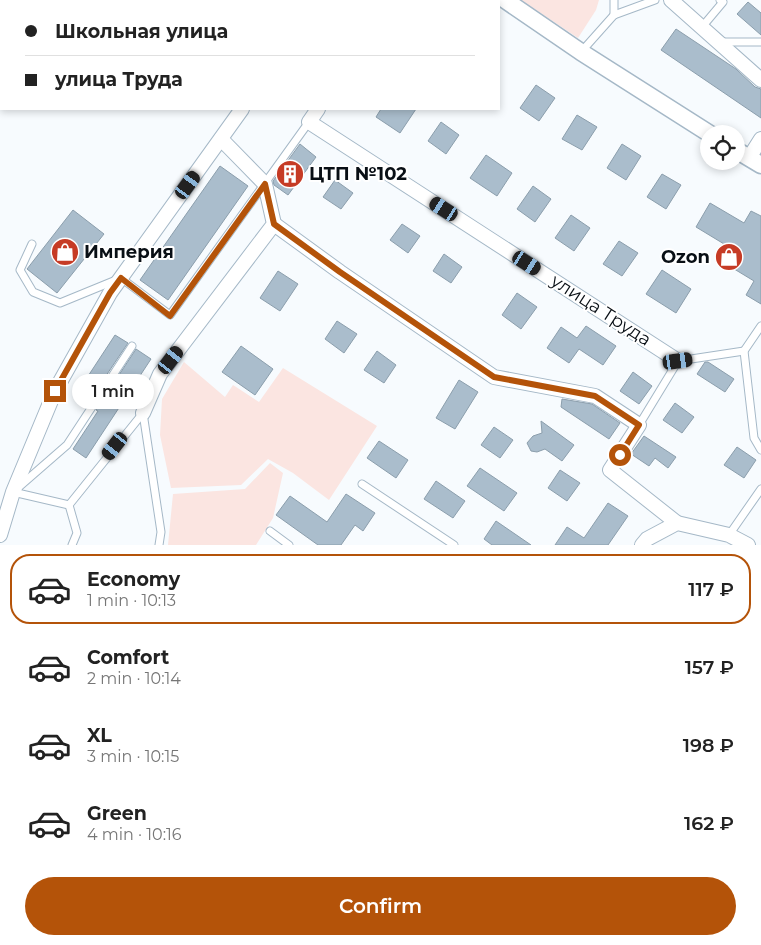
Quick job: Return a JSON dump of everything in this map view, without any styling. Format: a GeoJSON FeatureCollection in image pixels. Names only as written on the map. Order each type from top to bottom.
{"type":"FeatureCollection","features":[{"type":"Feature","properties":{"kind":"street"},"geometry":{"type":"LineString","coordinates":[[505,0],[581,52],[700,128]]}},
{"type":"Feature","properties":{"kind":"street"},"geometry":{"type":"LineString","coordinates":[[671,0],[761,80]]}},
{"type":"Feature","properties":{"kind":"street"},"geometry":{"type":"LineString","coordinates":[[0,535],[13,492],[55,391],[110,293],[241,110]]}},
{"type":"Feature","properties":{"kind":"street"},"geometry":{"type":"LineString","coordinates":[[310,122],[317,110]]}},
{"type":"Feature","properties":{"kind":"street","name":"улица Труда"},"geometry":{"type":"LineString","coordinates":[[310,122],[678,361]]}},
{"type":"Feature","properties":{"kind":"street"},"geometry":{"type":"LineString","coordinates":[[221,139],[265,184],[274,224],[340,272],[494,377],[595,396],[639,425],[610,470],[677,523],[729,535],[748,545]]}},
{"type":"Feature","properties":{"kind":"street"},"geometry":{"type":"LineString","coordinates":[[749,158],[761,139]]}},
{"type":"Feature","properties":{"kind":"street"},"geometry":{"type":"LineString","coordinates":[[143,413],[160,374],[274,224]]}},
{"type":"Feature","properties":{"kind":"street"},"geometry":{"type":"LineString","coordinates":[[642,545],[647,539],[677,523]]}},
{"type":"Feature","properties":{"kind":"lane"},"geometry":{"type":"LineString","coordinates":[[614,0],[614,14]]}},
{"type":"Feature","properties":{"kind":"lane"},"geometry":{"type":"LineString","coordinates":[[581,52],[614,14],[655,0]]}},
{"type":"Feature","properties":{"kind":"lane"},"geometry":{"type":"LineString","coordinates":[[702,27],[723,2],[720,0]]}},
{"type":"Feature","properties":{"kind":"lane"},"geometry":{"type":"LineString","coordinates":[[718,42],[761,42]]}},
{"type":"Feature","properties":{"kind":"lane"},"geometry":{"type":"LineString","coordinates":[[32,244],[20,270],[33,292],[60,303],[121,278],[170,316],[310,122]]}},
{"type":"Feature","properties":{"kind":"lane"},"geometry":{"type":"LineString","coordinates":[[761,326],[744,351],[754,438],[761,450]]}},
{"type":"Feature","properties":{"kind":"lane"},"geometry":{"type":"LineString","coordinates":[[13,492],[68,445],[132,346]]}},
{"type":"Feature","properties":{"kind":"lane"},"geometry":{"type":"LineString","coordinates":[[639,425],[678,361],[744,351]]}},
{"type":"Feature","properties":{"kind":"lane"},"geometry":{"type":"LineString","coordinates":[[69,505],[143,413]]}},
{"type":"Feature","properties":{"kind":"lane"},"geometry":{"type":"LineString","coordinates":[[143,413],[161,532],[159,545]]}},
{"type":"Feature","properties":{"kind":"lane"},"geometry":{"type":"LineString","coordinates":[[362,484],[454,545]]}},
{"type":"Feature","properties":{"kind":"lane"},"geometry":{"type":"LineString","coordinates":[[729,535],[761,489]]}},
{"type":"Feature","properties":{"kind":"lane"},"geometry":{"type":"LineString","coordinates":[[13,492],[69,505]]}},
{"type":"Feature","properties":{"kind":"lane"},"geometry":{"type":"LineString","coordinates":[[69,505],[77,533],[72,545]]}},
{"type":"Feature","properties":{"kind":"lane"},"geometry":{"type":"LineString","coordinates":[[270,531],[289,545]]}},
{"type":"Feature","properties":{"kind":"shaded area"},"geometry":{"type":"Polygon","coordinates":[[[521,0],[599,0],[596,10],[578,38],[521,0]]]}},
{"type":"Feature","properties":{"kind":"shaded area"},"geometry":{"type":"Polygon","coordinates":[[[184,362],[225,397],[233,385],[259,402],[283,368],[377,426],[329,500],[293,473],[268,459],[241,485],[171,488],[160,435],[162,399],[184,362]]]}},
{"type":"Feature","properties":{"kind":"shaded area"},"geometry":{"type":"Polygon","coordinates":[[[270,463],[283,473],[273,518],[256,545],[168,545],[173,494],[245,489],[270,463]]]}},
{"type":"Feature","properties":{"kind":"building"},"geometry":{"type":"Polygon","coordinates":[[[748,2],[761,13],[761,35],[737,14],[748,2]]]}},
{"type":"Feature","properties":{"kind":"building"},"geometry":{"type":"Polygon","coordinates":[[[676,29],[736,69],[755,87],[761,89],[761,118],[661,50],[676,29]]]}},
{"type":"Feature","properties":{"kind":"building"},"geometry":{"type":"Polygon","coordinates":[[[536,85],[555,98],[539,121],[520,108],[536,85]]]}},
{"type":"Feature","properties":{"kind":"building"},"geometry":{"type":"Polygon","coordinates":[[[380,110],[415,110],[400,133],[376,117],[380,110]]]}},
{"type":"Feature","properties":{"kind":"building"},"geometry":{"type":"Polygon","coordinates":[[[577,115],[597,127],[582,150],[562,139],[577,115]]]}},
{"type":"Feature","properties":{"kind":"building"},"geometry":{"type":"Polygon","coordinates":[[[441,122],[459,135],[446,154],[428,141],[441,122]]]}},
{"type":"Feature","properties":{"kind":"building","name":"ЦТП №102"},"geometry":{"type":"Polygon","coordinates":[[[300,144],[316,157],[288,195],[274,185],[273,181],[300,144]]]}},
{"type":"Feature","properties":{"kind":"building"},"geometry":{"type":"Polygon","coordinates":[[[622,144],[641,156],[626,180],[607,168],[622,144]]]}},
{"type":"Feature","properties":{"kind":"building"},"geometry":{"type":"Polygon","coordinates":[[[486,155],[512,173],[497,196],[470,178],[486,155]]]}},
{"type":"Feature","properties":{"kind":"building"},"geometry":{"type":"Polygon","coordinates":[[[220,166],[248,186],[168,300],[140,280],[220,166]]]}},
{"type":"Feature","properties":{"kind":"building"},"geometry":{"type":"Polygon","coordinates":[[[662,174],[681,185],[666,209],[647,197],[662,174]]]}},
{"type":"Feature","properties":{"kind":"building"},"geometry":{"type":"Polygon","coordinates":[[[335,180],[353,193],[341,209],[323,197],[335,180]]]}},
{"type":"Feature","properties":{"kind":"building"},"geometry":{"type":"Polygon","coordinates":[[[533,186],[551,199],[535,222],[517,209],[533,186]]]}},
{"type":"Feature","properties":{"kind":"building"},"geometry":{"type":"Polygon","coordinates":[[[710,203],[744,223],[751,211],[761,216],[761,304],[746,295],[754,281],[721,261],[729,247],[696,227],[710,203]]]}},
{"type":"Feature","properties":{"kind":"building","name":"Империя"},"geometry":{"type":"Polygon","coordinates":[[[73,210],[104,234],[57,293],[27,269],[73,210]]]}},
{"type":"Feature","properties":{"kind":"building"},"geometry":{"type":"Polygon","coordinates":[[[571,215],[590,228],[574,251],[555,238],[571,215]]]}},
{"type":"Feature","properties":{"kind":"building"},"geometry":{"type":"Polygon","coordinates":[[[402,224],[420,236],[408,253],[390,240],[402,224]]]}},
{"type":"Feature","properties":{"kind":"building"},"geometry":{"type":"Polygon","coordinates":[[[619,241],[638,253],[622,276],[603,264],[619,241]]]}},
{"type":"Feature","properties":{"kind":"building"},"geometry":{"type":"Polygon","coordinates":[[[444,254],[462,267],[451,283],[433,271],[444,254]]]}},
{"type":"Feature","properties":{"kind":"building"},"geometry":{"type":"Polygon","coordinates":[[[662,270],[691,289],[676,313],[646,294],[662,270]]]}},
{"type":"Feature","properties":{"kind":"building"},"geometry":{"type":"Polygon","coordinates":[[[278,271],[298,284],[280,311],[260,298],[278,271]]]}},
{"type":"Feature","properties":{"kind":"building"},"geometry":{"type":"Polygon","coordinates":[[[517,293],[537,307],[521,329],[502,315],[517,293]]]}},
{"type":"Feature","properties":{"kind":"building"},"geometry":{"type":"Polygon","coordinates":[[[337,321],[357,334],[344,353],[325,339],[337,321]]]}},
{"type":"Feature","properties":{"kind":"building"},"geometry":{"type":"Polygon","coordinates":[[[586,326],[616,346],[603,365],[579,349],[569,363],[547,348],[561,327],[577,338],[586,326]]]}},
{"type":"Feature","properties":{"kind":"building"},"geometry":{"type":"Polygon","coordinates":[[[115,335],[128,343],[87,404],[75,396],[115,335]]]}},
{"type":"Feature","properties":{"kind":"building"},"geometry":{"type":"Polygon","coordinates":[[[241,346],[273,369],[255,395],[222,372],[241,346]]]}},
{"type":"Feature","properties":{"kind":"building"},"geometry":{"type":"Polygon","coordinates":[[[136,349],[151,359],[86,458],[73,449],[136,349]]]}},
{"type":"Feature","properties":{"kind":"building"},"geometry":{"type":"Polygon","coordinates":[[[377,351],[396,365],[384,383],[364,370],[377,351]]]}},
{"type":"Feature","properties":{"kind":"building"},"geometry":{"type":"Polygon","coordinates":[[[705,362],[708,362],[734,379],[725,392],[697,374],[705,362]]]}},
{"type":"Feature","properties":{"kind":"building"},"geometry":{"type":"Polygon","coordinates":[[[633,372],[652,386],[639,404],[620,391],[633,372]]]}},
{"type":"Feature","properties":{"kind":"building"},"geometry":{"type":"Polygon","coordinates":[[[459,380],[478,392],[455,429],[436,418],[459,380]]]}},
{"type":"Feature","properties":{"kind":"building"},"geometry":{"type":"Polygon","coordinates":[[[562,399],[592,404],[620,423],[609,439],[561,407],[562,399]]]}},
{"type":"Feature","properties":{"kind":"building"},"geometry":{"type":"Polygon","coordinates":[[[675,403],[694,417],[682,433],[663,420],[675,403]]]}},
{"type":"Feature","properties":{"kind":"building"},"geometry":{"type":"Polygon","coordinates":[[[541,421],[574,445],[562,461],[545,449],[537,452],[531,451],[527,443],[533,436],[542,433],[541,421]]]}},
{"type":"Feature","properties":{"kind":"building"},"geometry":{"type":"Polygon","coordinates":[[[494,427],[513,440],[500,458],[481,445],[494,427]]]}},
{"type":"Feature","properties":{"kind":"building"},"geometry":{"type":"Polygon","coordinates":[[[644,436],[676,457],[668,468],[655,458],[649,466],[631,454],[644,436]]]}},
{"type":"Feature","properties":{"kind":"building"},"geometry":{"type":"Polygon","coordinates":[[[379,441],[408,460],[396,478],[367,458],[379,441]]]}},
{"type":"Feature","properties":{"kind":"building"},"geometry":{"type":"Polygon","coordinates":[[[737,447],[756,460],[744,478],[724,465],[737,447]]]}},
{"type":"Feature","properties":{"kind":"building"},"geometry":{"type":"Polygon","coordinates":[[[480,468],[517,493],[504,511],[467,486],[480,468]]]}},
{"type":"Feature","properties":{"kind":"building"},"geometry":{"type":"Polygon","coordinates":[[[560,470],[580,483],[567,501],[548,488],[560,470]]]}},
{"type":"Feature","properties":{"kind":"building"},"geometry":{"type":"Polygon","coordinates":[[[436,481],[465,501],[453,518],[424,499],[436,481]]]}},
{"type":"Feature","properties":{"kind":"building"},"geometry":{"type":"Polygon","coordinates":[[[346,494],[375,513],[363,531],[355,525],[341,545],[318,545],[276,515],[290,496],[327,522],[346,494]]]}},
{"type":"Feature","properties":{"kind":"building"},"geometry":{"type":"Polygon","coordinates":[[[608,503],[628,516],[608,545],[555,545],[567,527],[584,538],[608,503]]]}},
{"type":"Feature","properties":{"kind":"building"},"geometry":{"type":"Polygon","coordinates":[[[496,521],[531,545],[492,545],[484,539],[496,521]]]}},
{"type":"Feature","properties":{"kind":"place","name":"ЦТП №102"},"geometry":{"type":"Point","coordinates":[290,174]}},
{"type":"Feature","properties":{"kind":"place","name":"Империя"},"geometry":{"type":"Point","coordinates":[65,252]}},
{"type":"Feature","properties":{"kind":"place","name":"Ozon"},"geometry":{"type":"Point","coordinates":[729,257]}},
{"type":"Feature","properties":{"kind":"route"},"geometry":{"type":"LineString","coordinates":[[55,391],[110,293],[121,278],[170,316],[265,184],[274,224],[340,272],[494,377],[595,396],[639,425],[620,455]]}}]}
